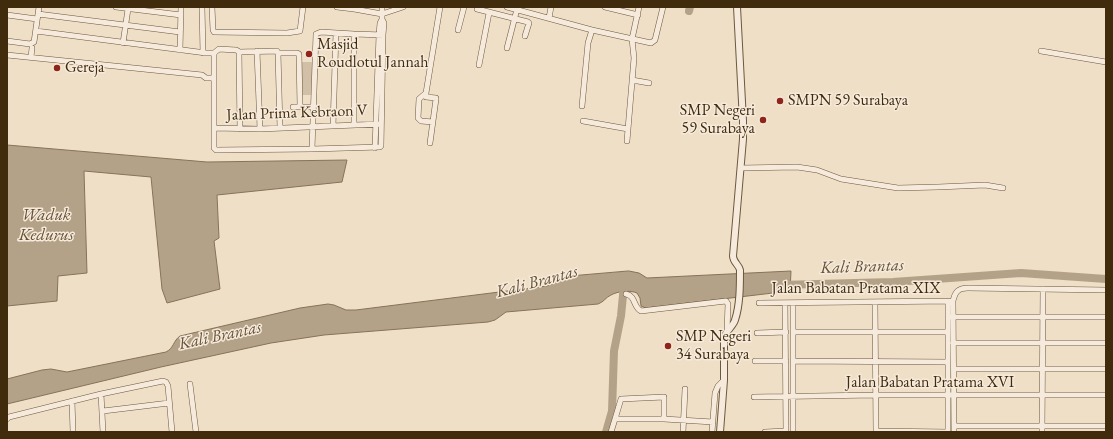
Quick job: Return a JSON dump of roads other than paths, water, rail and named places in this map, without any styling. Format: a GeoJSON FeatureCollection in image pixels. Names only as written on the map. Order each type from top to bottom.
{"type":"FeatureCollection","features":[{"type":"Feature","properties":{"kind":"street"},"geometry":{"type":"LineString","coordinates":[[31,57],[39,7]]}},
{"type":"Feature","properties":{"kind":"street"},"geometry":{"type":"LineString","coordinates":[[119,7],[180,15]]}},
{"type":"Feature","properties":{"kind":"street"},"geometry":{"type":"LineString","coordinates":[[180,50],[181,7]]}},
{"type":"Feature","properties":{"kind":"street"},"geometry":{"type":"LineString","coordinates":[[202,7],[215,128],[214,148],[216,150],[380,148],[378,124]]}},
{"type":"Feature","properties":{"kind":"street"},"geometry":{"type":"LineString","coordinates":[[212,7],[214,32],[287,33],[300,31],[303,7]]}},
{"type":"Feature","properties":{"kind":"street"},"geometry":{"type":"LineString","coordinates":[[337,7],[354,8],[382,16],[403,7]]}},
{"type":"Feature","properties":{"kind":"street"},"geometry":{"type":"LineString","coordinates":[[375,148],[378,124],[381,35],[384,23],[382,7]]}},
{"type":"Feature","properties":{"kind":"street"},"geometry":{"type":"LineString","coordinates":[[430,143],[436,99],[426,97],[426,93],[440,7]]}},
{"type":"Feature","properties":{"kind":"street"},"geometry":{"type":"LineString","coordinates":[[458,30],[464,7]]}},
{"type":"Feature","properties":{"kind":"street"},"geometry":{"type":"LineString","coordinates":[[507,7],[528,23],[525,36]]}},
{"type":"Feature","properties":{"kind":"street"},"geometry":{"type":"LineString","coordinates":[[527,13],[528,7]]}},
{"type":"Feature","properties":{"kind":"street"},"geometry":{"type":"LineString","coordinates":[[549,18],[551,7]]}},
{"type":"Feature","properties":{"kind":"street"},"geometry":{"type":"LineString","coordinates":[[606,7],[638,15]]}},
{"type":"Feature","properties":{"kind":"street"},"geometry":{"type":"LineString","coordinates":[[627,141],[632,80],[632,39],[639,7]]}},
{"type":"Feature","properties":{"kind":"street"},"geometry":{"type":"LineString","coordinates":[[477,9],[489,13],[527,13],[549,18],[592,32],[651,43],[655,40],[662,7]]}},
{"type":"Feature","properties":{"kind":"street"},"geometry":{"type":"LineString","coordinates":[[720,432],[724,380],[724,339],[727,331],[735,321],[739,298],[740,270],[732,256],[743,121],[737,7]]}},
{"type":"Feature","properties":{"kind":"street"},"geometry":{"type":"LineString","coordinates":[[123,43],[128,8]]}},
{"type":"Feature","properties":{"kind":"street"},"geometry":{"type":"LineString","coordinates":[[479,65],[489,13]]}},
{"type":"Feature","properties":{"kind":"street"},"geometry":{"type":"LineString","coordinates":[[507,48],[515,14]]}},
{"type":"Feature","properties":{"kind":"street"},"geometry":{"type":"LineString","coordinates":[[7,15],[38,16],[180,32]]}},
{"type":"Feature","properties":{"kind":"street"},"geometry":{"type":"LineString","coordinates":[[36,31],[208,53],[219,49],[236,50],[239,52],[277,51],[297,53],[299,54],[300,106]]}},
{"type":"Feature","properties":{"kind":"street"},"geometry":{"type":"LineString","coordinates":[[312,149],[316,34],[322,32],[381,35]]}},
{"type":"Feature","properties":{"kind":"street"},"geometry":{"type":"LineString","coordinates":[[582,106],[588,43],[592,32]]}},
{"type":"Feature","properties":{"kind":"street"},"geometry":{"type":"LineString","coordinates":[[333,126],[336,33]]}},
{"type":"Feature","properties":{"kind":"street"},"geometry":{"type":"LineString","coordinates":[[354,34],[354,125]]}},
{"type":"Feature","properties":{"kind":"street"},"geometry":{"type":"LineString","coordinates":[[7,41],[33,45]]}},
{"type":"Feature","properties":{"kind":"street"},"geometry":{"type":"LineString","coordinates":[[257,51],[260,129]]}},
{"type":"Feature","properties":{"kind":"street"},"geometry":{"type":"LineString","coordinates":[[1041,51],[1106,62]]}},
{"type":"Feature","properties":{"kind":"street"},"geometry":{"type":"LineString","coordinates":[[239,52],[240,129]]}},
{"type":"Feature","properties":{"kind":"street"},"geometry":{"type":"LineString","coordinates":[[278,52],[280,128]]}},
{"type":"Feature","properties":{"kind":"street"},"geometry":{"type":"LineString","coordinates":[[7,54],[203,75],[205,78],[210,78]]}},
{"type":"Feature","properties":{"kind":"street"},"geometry":{"type":"LineString","coordinates":[[632,80],[650,83]]}},
{"type":"Feature","properties":{"kind":"street"},"geometry":{"type":"LineString","coordinates":[[426,93],[420,99],[418,118],[421,121],[432,122]]}},
{"type":"Feature","properties":{"kind":"street"},"geometry":{"type":"LineString","coordinates":[[293,107],[313,107]]}},
{"type":"Feature","properties":{"kind":"street"},"geometry":{"type":"LineString","coordinates":[[582,121],[628,129]]}},
{"type":"Feature","properties":{"kind":"street","name":"Jalan Prima Kebraon V"},"geometry":{"type":"LineString","coordinates":[[215,128],[260,129],[378,124]]}},
{"type":"Feature","properties":{"kind":"street"},"geometry":{"type":"LineString","coordinates":[[740,168],[797,167],[817,170],[841,179],[898,188],[985,185],[1003,188]]}},
{"type":"Feature","properties":{"kind":"street"},"geometry":{"type":"LineString","coordinates":[[875,302],[876,432],[948,432],[954,369],[951,302],[959,289],[1106,290]]}},
{"type":"Feature","properties":{"kind":"street"},"geometry":{"type":"LineString","coordinates":[[1042,432],[1043,289]]}},
{"type":"Feature","properties":{"kind":"street"},"geometry":{"type":"LineString","coordinates":[[626,294],[632,297],[637,309],[641,311],[726,301],[728,304],[727,331]]}},
{"type":"Feature","properties":{"kind":"street","name":"Jalan Babatan Pratama XIX"},"geometry":{"type":"LineString","coordinates":[[760,303],[951,302]]}},
{"type":"Feature","properties":{"kind":"street"},"geometry":{"type":"LineString","coordinates":[[765,432],[786,432],[785,303]]}},
{"type":"Feature","properties":{"kind":"street"},"geometry":{"type":"LineString","coordinates":[[792,303],[793,432]]}},
{"type":"Feature","properties":{"kind":"street"},"geometry":{"type":"LineString","coordinates":[[951,317],[1106,317]]}},
{"type":"Feature","properties":{"kind":"street"},"geometry":{"type":"LineString","coordinates":[[951,317],[948,332],[948,362],[954,432]]}},
{"type":"Feature","properties":{"kind":"street"},"geometry":{"type":"LineString","coordinates":[[758,332],[786,332]]}},
{"type":"Feature","properties":{"kind":"street"},"geometry":{"type":"LineString","coordinates":[[793,332],[948,332]]}},
{"type":"Feature","properties":{"kind":"street"},"geometry":{"type":"LineString","coordinates":[[953,342],[1106,342]]}},
{"type":"Feature","properties":{"kind":"street"},"geometry":{"type":"LineString","coordinates":[[755,361],[786,361]]}},
{"type":"Feature","properties":{"kind":"street"},"geometry":{"type":"LineString","coordinates":[[793,361],[948,362]]}},
{"type":"Feature","properties":{"kind":"street"},"geometry":{"type":"LineString","coordinates":[[954,369],[1106,369]]}},
{"type":"Feature","properties":{"kind":"street"},"geometry":{"type":"LineString","coordinates":[[712,432],[715,393],[718,386],[724,380]]}},
{"type":"Feature","properties":{"kind":"street"},"geometry":{"type":"LineString","coordinates":[[7,419],[9,417],[72,401],[162,381],[166,382],[168,386],[172,432]]}},
{"type":"Feature","properties":{"kind":"street"},"geometry":{"type":"LineString","coordinates":[[190,384],[196,432]]}},
{"type":"Feature","properties":{"kind":"street"},"geometry":{"type":"LineString","coordinates":[[683,432],[685,389]]}},
{"type":"Feature","properties":{"kind":"street"},"geometry":{"type":"LineString","coordinates":[[101,394],[104,432]]}},
{"type":"Feature","properties":{"kind":"street","name":"Jalan Babatan Pratama XVI"},"geometry":{"type":"LineString","coordinates":[[754,397],[875,395],[1106,395]]}},
{"type":"Feature","properties":{"kind":"street"},"geometry":{"type":"LineString","coordinates":[[611,432],[621,399],[664,397],[664,419]]}},
{"type":"Feature","properties":{"kind":"street"},"geometry":{"type":"LineString","coordinates":[[72,401],[73,432]]}},
{"type":"Feature","properties":{"kind":"street"},"geometry":{"type":"LineString","coordinates":[[103,411],[169,403]]}},
{"type":"Feature","properties":{"kind":"street"},"geometry":{"type":"LineString","coordinates":[[615,419],[664,419],[713,422]]}},
{"type":"Feature","properties":{"kind":"street"},"geometry":{"type":"LineString","coordinates":[[954,426],[1106,426]]}},
{"type":"Feature","properties":{"kind":"water","name":"Waduk Kedurus"},"geometry":{"type":"Polygon","coordinates":[[[7,145],[207,162],[347,160],[342,182],[217,195],[219,238],[214,241],[220,289],[167,303],[162,289],[151,177],[84,171],[87,273],[58,276],[57,301],[7,306],[7,145]]]}},
{"type":"Feature","properties":{"kind":"water","name":"Kali Brantas"},"geometry":{"type":"Polygon","coordinates":[[[629,271],[639,273],[647,278],[791,271],[790,291],[646,308],[641,306],[640,298],[637,293],[631,291],[620,292],[609,296],[598,304],[506,312],[495,320],[488,322],[324,335],[271,343],[161,367],[7,404],[7,379],[42,370],[51,369],[67,372],[166,352],[171,349],[180,336],[300,308],[328,304],[346,310],[356,310],[547,286],[571,276],[629,271]]]}},
{"type":"Feature","properties":{"kind":"waterway"},"geometry":{"type":"LineString","coordinates":[[689,11],[690,7]]}},
{"type":"Feature","properties":{"kind":"waterway","name":"Kali Brantas"},"geometry":{"type":"LineString","coordinates":[[779,285],[893,282],[1021,273],[1106,279]]}},
{"type":"Feature","properties":{"kind":"waterway"},"geometry":{"type":"LineString","coordinates":[[606,432],[612,411],[614,351],[621,316],[624,285]]}},
{"type":"Feature","properties":{"kind":"place","name":"Masjid Roudlotul Jannah"},"geometry":{"type":"Point","coordinates":[309,54]}},
{"type":"Feature","properties":{"kind":"place","name":"Gereja"},"geometry":{"type":"Point","coordinates":[57,68]}},
{"type":"Feature","properties":{"kind":"place","name":"SMPN 59 Surabaya"},"geometry":{"type":"Point","coordinates":[780,101]}},
{"type":"Feature","properties":{"kind":"place","name":"SMP Negeri 59 Surabaya"},"geometry":{"type":"Point","coordinates":[763,120]}},
{"type":"Feature","properties":{"kind":"place","name":"SMP Negeri 34 Surabaya"},"geometry":{"type":"Point","coordinates":[668,346]}}]}
